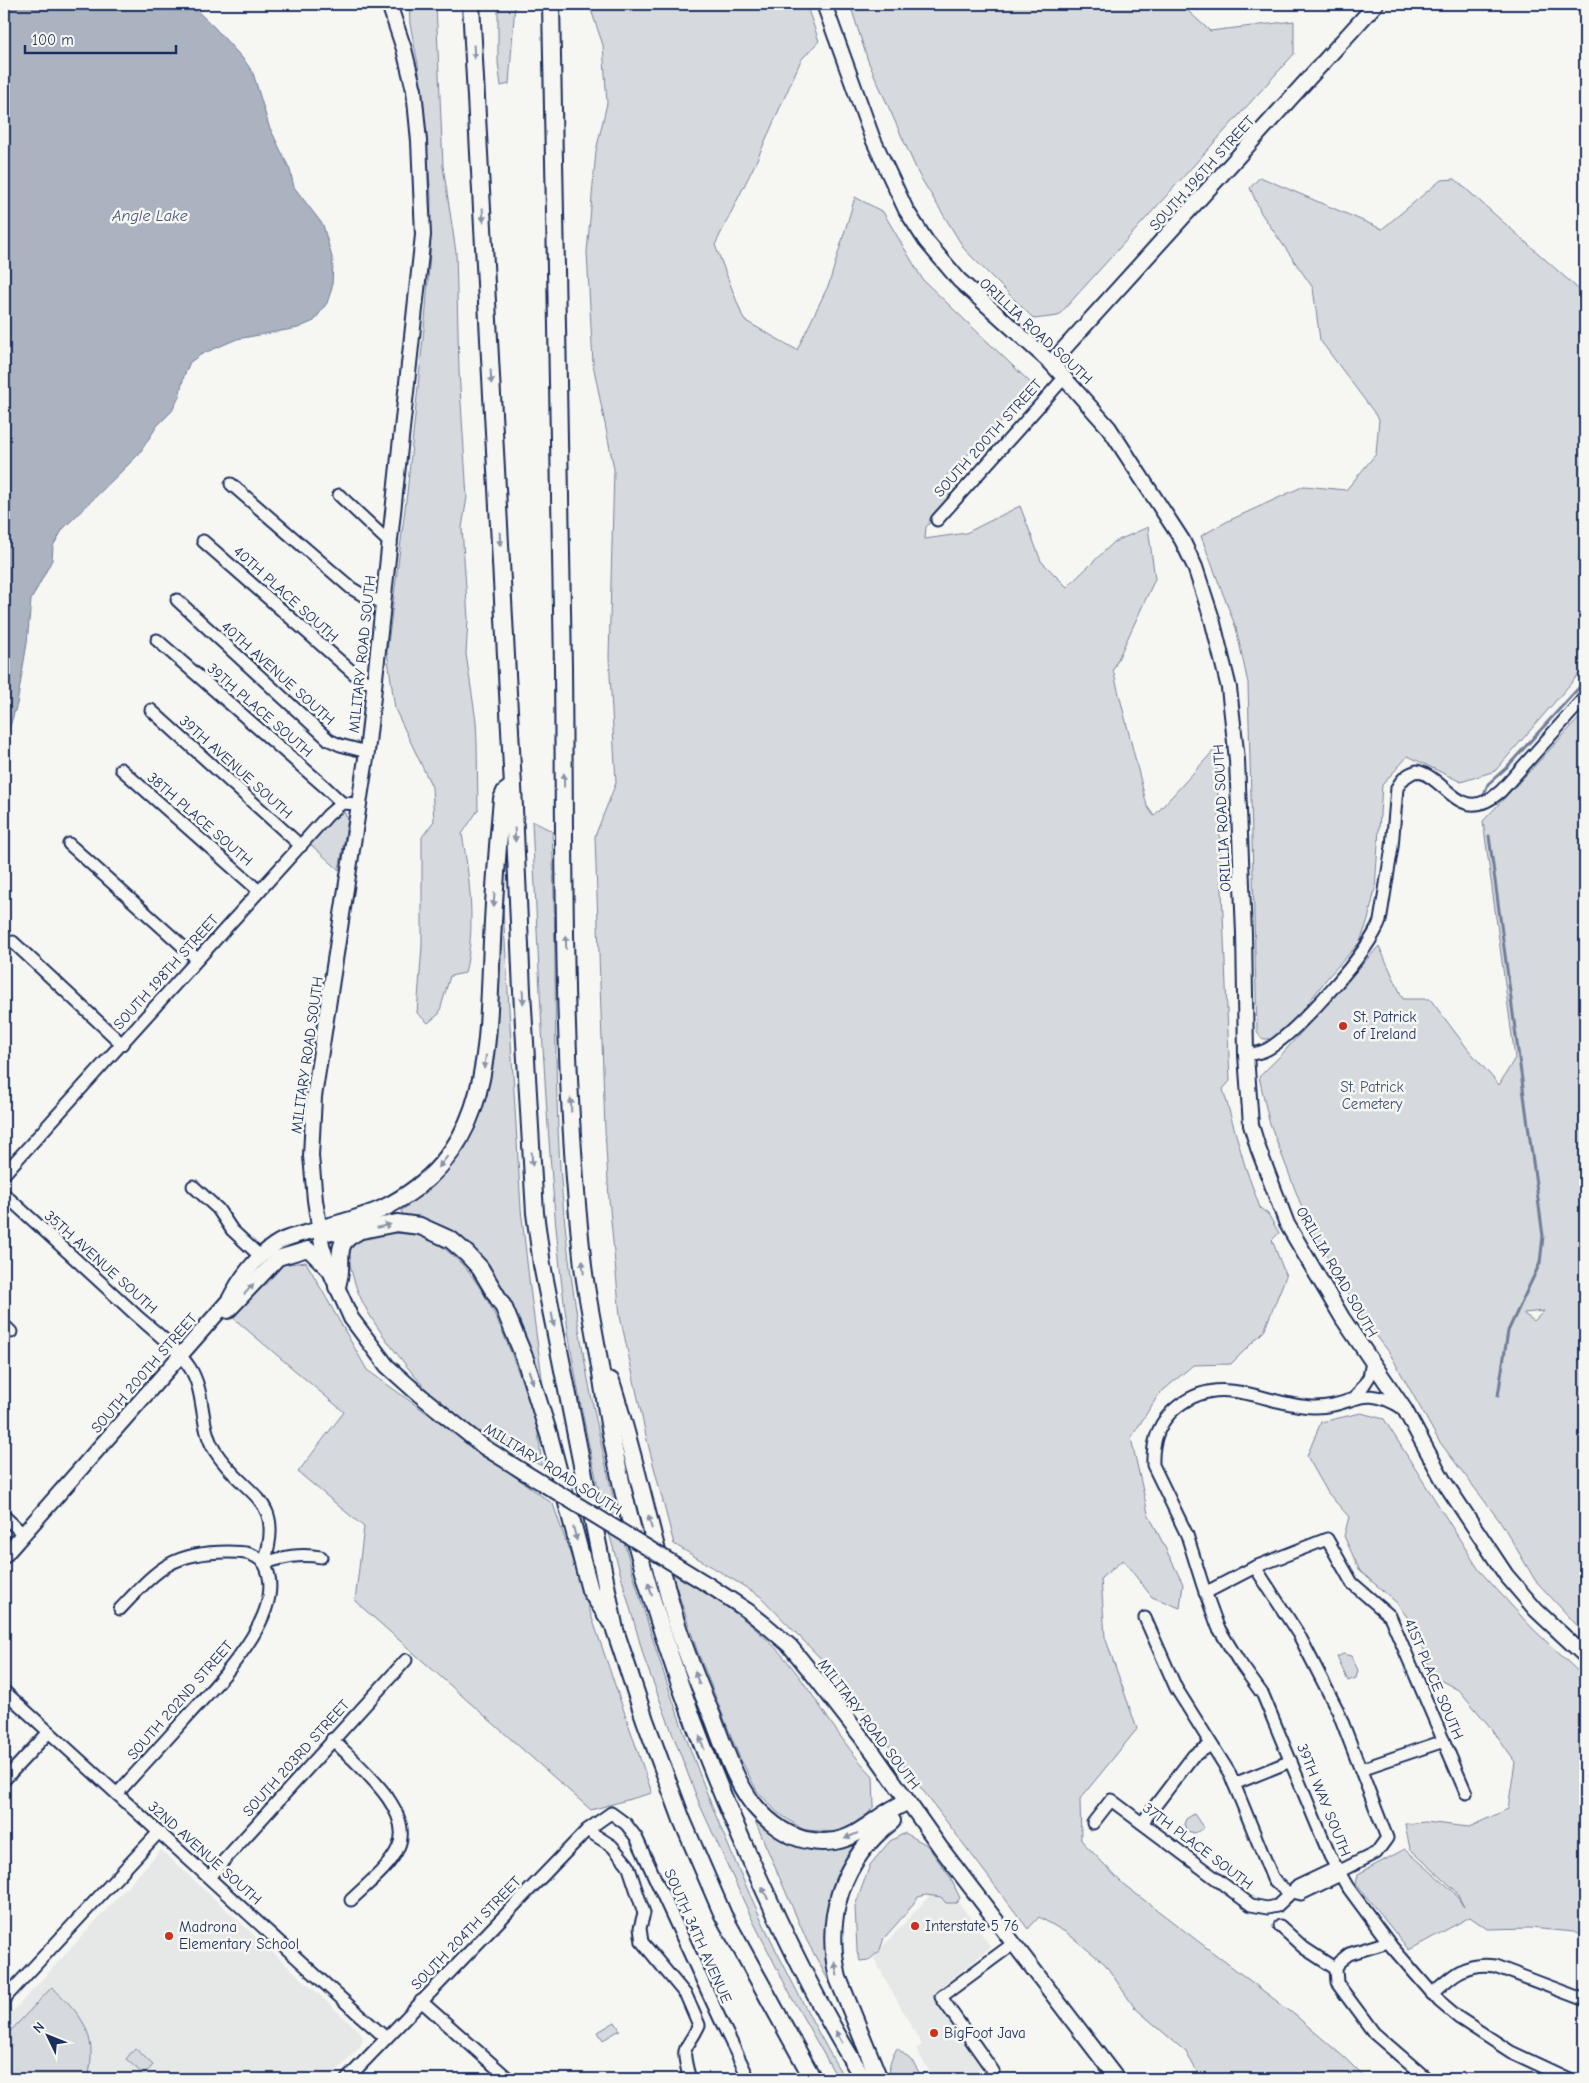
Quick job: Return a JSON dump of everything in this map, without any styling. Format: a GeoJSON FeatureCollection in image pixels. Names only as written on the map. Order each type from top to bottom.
{"type":"FeatureCollection","features":[{"type":"Feature","properties":{"kind":"highway"},"geometry":{"type":"LineString","coordinates":[[471,4],[535,1213],[542,1266],[615,1630],[676,1804],[720,1907],[764,1992],[813,2079]]}},
{"type":"Feature","properties":{"kind":"highway"},"geometry":{"type":"LineString","coordinates":[[550,4],[562,560],[567,982],[572,1121],[577,1204],[584,1274],[613,1444],[629,1513],[663,1632],[692,1716],[743,1846],[798,1963],[864,2079]]}},
{"type":"Feature","properties":{"kind":"highway"},"geometry":{"type":"LineString","coordinates":[[319,1230],[368,1215],[384,1208],[412,1191],[424,1182],[446,1159],[469,1121],[480,1090],[487,1049],[493,906],[502,799],[505,792],[513,786]]}},
{"type":"Feature","properties":{"kind":"highway"},"geometry":{"type":"LineString","coordinates":[[319,1230],[342,1234],[397,1223],[430,1230],[460,1246],[488,1279],[512,1325],[538,1400],[590,1590],[615,1630]]}},
{"type":"Feature","properties":{"kind":"highway"},"geometry":{"type":"LineString","coordinates":[[337,1287],[341,1246],[348,1237],[358,1232]]}},
{"type":"Feature","properties":{"kind":"highway"},"geometry":{"type":"LineString","coordinates":[[594,1332],[626,1427],[673,1610],[704,1697],[736,1777],[752,1802],[768,1820],[788,1834],[805,1840],[822,1842],[837,1841],[853,1836],[868,1827],[890,1809],[907,1802]]}},
{"type":"Feature","properties":{"kind":"highway"},"geometry":{"type":"LineString","coordinates":[[880,2079],[838,1978],[833,1948],[833,1924],[842,1886],[856,1859],[876,1835],[899,1815],[907,1802]]}},
{"type":"Feature","properties":{"kind":"main road","name":"MILITARY ROAD SOUTH"},"geometry":{"type":"LineString","coordinates":[[389,4],[404,49],[414,90],[420,141],[423,235],[367,752],[314,1097],[310,1156],[319,1230],[330,1271],[351,1318],[388,1366],[416,1392],[484,1447],[710,1586],[748,1611],[790,1646],[868,1745],[907,1802],[1117,2079]]}},
{"type":"Feature","properties":{"kind":"main road","name":"ORILLIA ROAD SOUTH"},"geometry":{"type":"LineString","coordinates":[[824,4],[872,137],[906,210],[926,241],[958,280],[1051,364],[1116,436],[1182,540],[1195,567],[1212,619],[1229,688],[1237,760],[1244,934],[1246,1055],[1252,1125],[1258,1148],[1287,1224],[1343,1319],[1405,1410],[1443,1480],[1506,1575],[1536,1610],[1585,1656]]}},
{"type":"Feature","properties":{"kind":"main road","name":"SOUTH 196TH STREET"},"geometry":{"type":"LineString","coordinates":[[1051,364],[1376,4]]}},
{"type":"Feature","properties":{"kind":"main road","name":"SOUTH 200TH STREET"},"geometry":{"type":"LineString","coordinates":[[4,1556],[229,1300],[238,1282],[261,1257],[274,1244],[319,1230]]}},
{"type":"Feature","properties":{"kind":"main road"},"geometry":{"type":"LineString","coordinates":[[213,1318],[223,1317],[278,1258],[284,1255],[308,1249],[330,1271]]}},
{"type":"Feature","properties":{"kind":"street","name":"SOUTH 200TH STREET"},"geometry":{"type":"LineString","coordinates":[[937,520],[1064,378]]}},
{"type":"Feature","properties":{"kind":"street"},"geometry":{"type":"LineString","coordinates":[[231,484],[351,588],[384,603]]}},
{"type":"Feature","properties":{"kind":"street"},"geometry":{"type":"LineString","coordinates":[[340,495],[391,544]]}},
{"type":"Feature","properties":{"kind":"street","name":"40TH PLACE SOUTH"},"geometry":{"type":"LineString","coordinates":[[203,541],[350,670],[366,682],[375,685]]}},
{"type":"Feature","properties":{"kind":"street","name":"40TH AVENUE SOUTH"},"geometry":{"type":"LineString","coordinates":[[177,600],[329,740],[340,746],[367,752]]}},
{"type":"Feature","properties":{"kind":"street","name":"39TH PLACE SOUTH"},"geometry":{"type":"LineString","coordinates":[[156,640],[342,803]]}},
{"type":"Feature","properties":{"kind":"street"},"geometry":{"type":"LineString","coordinates":[[1246,1055],[1268,1049],[1287,1036],[1334,985],[1376,933],[1380,921],[1392,846],[1398,788],[1401,780],[1409,773],[1417,771],[1429,776],[1454,798],[1468,803],[1485,802],[1501,791],[1585,697]]}},
{"type":"Feature","properties":{"kind":"street","name":"39TH AVENUE SOUTH"},"geometry":{"type":"LineString","coordinates":[[151,710],[301,846]]}},
{"type":"Feature","properties":{"kind":"street","name":"38TH PLACE SOUTH"},"geometry":{"type":"LineString","coordinates":[[121,769],[259,891]]}},
{"type":"Feature","properties":{"kind":"street"},"geometry":{"type":"LineString","coordinates":[[342,803],[358,804]]}},
{"type":"Feature","properties":{"kind":"street","name":"SOUTH 198TH STREET"},"geometry":{"type":"LineString","coordinates":[[4,1174],[328,815],[342,803]]}},
{"type":"Feature","properties":{"kind":"street"},"geometry":{"type":"LineString","coordinates":[[69,844],[198,959]]}},
{"type":"Feature","properties":{"kind":"street"},"geometry":{"type":"LineString","coordinates":[[13,942],[122,1044]]}},
{"type":"Feature","properties":{"kind":"street"},"geometry":{"type":"LineString","coordinates":[[193,1186],[218,1209],[232,1230],[261,1257]]}},
{"type":"Feature","properties":{"kind":"street","name":"35TH AVENUE SOUTH"},"geometry":{"type":"LineString","coordinates":[[4,1194],[105,1285],[180,1356],[192,1371],[196,1381],[203,1419],[214,1449],[226,1466],[258,1497],[268,1513],[271,1534],[264,1563]]}},
{"type":"Feature","properties":{"kind":"street"},"geometry":{"type":"LineString","coordinates":[[1356,1397],[1369,1378],[1372,1362]]}},
{"type":"Feature","properties":{"kind":"street","name":"39TH WAY SOUTH"},"geometry":{"type":"LineString","coordinates":[[1356,1397],[1332,1406],[1312,1407],[1239,1392],[1212,1391],[1198,1394],[1170,1412],[1156,1435],[1153,1453],[1156,1474],[1188,1535],[1205,1593],[1218,1627],[1226,1642],[1263,1695],[1338,1872],[1388,1942],[1432,1994],[1459,2018],[1510,2052],[1569,2079]]}},
{"type":"Feature","properties":{"kind":"street"},"geometry":{"type":"LineString","coordinates":[[1356,1397],[1379,1397],[1405,1410]]}},
{"type":"Feature","properties":{"kind":"street"},"geometry":{"type":"LineString","coordinates":[[4,1516],[23,1534]]}},
{"type":"Feature","properties":{"kind":"street","name":"41ST PLACE SOUTH"},"geometry":{"type":"LineString","coordinates":[[1255,1567],[1327,1539],[1352,1583],[1390,1616],[1466,1793]]}},
{"type":"Feature","properties":{"kind":"street"},"geometry":{"type":"LineString","coordinates":[[120,1609],[160,1570],[185,1556],[205,1552],[242,1552],[253,1554],[264,1563],[289,1556],[321,1557]]}},
{"type":"Feature","properties":{"kind":"street","name":"SOUTH 202ND STREET"},"geometry":{"type":"LineString","coordinates":[[118,1794],[226,1673],[249,1644],[268,1600],[270,1578],[264,1563]]}},
{"type":"Feature","properties":{"kind":"street"},"geometry":{"type":"LineString","coordinates":[[1205,1593],[1255,1567],[1299,1635],[1338,1710],[1361,1769],[1444,1741]]}},
{"type":"Feature","properties":{"kind":"street"},"geometry":{"type":"LineString","coordinates":[[1145,1618],[1176,1688],[1234,1784],[1273,1879],[1291,1893]]}},
{"type":"Feature","properties":{"kind":"street","name":"SOUTH 203RD STREET"},"geometry":{"type":"LineString","coordinates":[[208,1877],[406,1660]]}},
{"type":"Feature","properties":{"kind":"street","name":"32ND AVENUE SOUTH"},"geometry":{"type":"LineString","coordinates":[[4,1691],[354,2011],[386,2038]]}},
{"type":"Feature","properties":{"kind":"street"},"geometry":{"type":"LineString","coordinates":[[4,1780],[49,1732]]}},
{"type":"Feature","properties":{"kind":"street"},"geometry":{"type":"LineString","coordinates":[[332,1739],[386,1794],[396,1809],[402,1824],[402,1836],[398,1849],[382,1870],[352,1900]]}},
{"type":"Feature","properties":{"kind":"street"},"geometry":{"type":"LineString","coordinates":[[1142,1823],[1193,1756],[1211,1744]]}},
{"type":"Feature","properties":{"kind":"street"},"geometry":{"type":"LineString","coordinates":[[1234,1784],[1291,1761]]}},
{"type":"Feature","properties":{"kind":"street","name":"37TH PLACE SOUTH"},"geometry":{"type":"LineString","coordinates":[[1093,1823],[1111,1800],[1251,1905],[1266,1908],[1277,1906],[1298,1886],[1338,1872],[1376,1854],[1387,1838],[1361,1769]]}},
{"type":"Feature","properties":{"kind":"street","name":"SOUTH 204TH STREET"},"geometry":{"type":"LineString","coordinates":[[347,2079],[587,1830],[611,1813]]}},
{"type":"Feature","properties":{"kind":"street","name":"SOUTH 34TH AVENUE"},"geometry":{"type":"LineString","coordinates":[[611,1813],[626,1824],[636,1837],[749,2079]]}},
{"type":"Feature","properties":{"kind":"street"},"geometry":{"type":"LineString","coordinates":[[587,1830],[612,1846],[628,1865],[644,1914],[640,1928],[642,1942],[686,1995],[696,2016],[699,2025],[684,2050],[683,2056],[687,2078]]}},
{"type":"Feature","properties":{"kind":"street"},"geometry":{"type":"LineString","coordinates":[[4,1999],[160,1832]]}},
{"type":"Feature","properties":{"kind":"street"},"geometry":{"type":"LineString","coordinates":[[1280,1926],[1304,1948],[1336,1969]]}},
{"type":"Feature","properties":{"kind":"street"},"geometry":{"type":"LineString","coordinates":[[1388,1942],[1348,1954],[1339,1962],[1336,1969],[1336,1983],[1374,2032],[1427,2079]]}},
{"type":"Feature","properties":{"kind":"street"},"geometry":{"type":"LineString","coordinates":[[994,2071],[941,1997],[1014,1943]]}},
{"type":"Feature","properties":{"kind":"street"},"geometry":{"type":"LineString","coordinates":[[1432,1994],[1457,1972],[1481,1964],[1495,1966],[1585,2000]]}},
{"type":"Feature","properties":{"kind":"street"},"geometry":{"type":"LineString","coordinates":[[421,2001],[509,2079]]}},
{"type":"Feature","properties":{"kind":"shaded area","name":"Madrona Elementary School"},"geometry":{"type":"Polygon","coordinates":[[[161,1850],[361,2033],[363,2039],[360,2047],[329,2079],[4,2079],[4,2021],[161,1850]]]}},
{"type":"Feature","properties":{"kind":"shaded area"},"geometry":{"type":"Polygon","coordinates":[[[943,1881],[991,1947],[934,1993],[941,2010],[984,2065],[967,2079],[934,2079],[916,2049],[922,2045],[873,1957],[943,1881]]]}},
{"type":"Feature","properties":{"kind":"green space"},"geometry":{"type":"Polygon","coordinates":[[[409,4],[436,4],[443,166],[456,252],[459,371],[467,497],[462,528],[468,619],[466,654],[476,721],[477,743],[478,810],[462,834],[471,904],[468,956],[465,973],[450,976],[439,1014],[428,1023],[417,1013],[422,945],[422,837],[434,821],[432,787],[395,709],[387,652],[407,493],[430,252],[431,195],[418,64],[410,24],[409,4]]]}},
{"type":"Feature","properties":{"kind":"green space"},"geometry":{"type":"Polygon","coordinates":[[[498,4],[515,4],[509,84],[501,86],[498,62],[498,4]]]}},
{"type":"Feature","properties":{"kind":"green space"},"geometry":{"type":"Polygon","coordinates":[[[589,4],[806,4],[819,41],[801,60],[755,164],[715,245],[744,320],[797,350],[829,284],[855,197],[883,212],[923,280],[1036,388],[943,479],[957,492],[926,527],[925,539],[966,533],[1020,506],[1041,561],[1067,587],[1114,542],[1148,527],[1155,579],[1113,670],[1147,806],[1154,816],[1216,748],[1230,1081],[1223,1089],[1245,1166],[1260,1208],[1268,1214],[1279,1233],[1272,1240],[1286,1276],[1264,1331],[1231,1364],[1193,1365],[1159,1394],[1131,1438],[1148,1513],[1183,1584],[1180,1608],[1152,1597],[1123,1560],[1101,1578],[1105,1637],[1137,1729],[1080,1799],[1081,1840],[1123,1884],[1295,2015],[1366,2079],[1201,2079],[1186,2052],[1134,2007],[1105,1964],[1067,1933],[1039,1917],[1028,1929],[830,1668],[760,1596],[674,1544],[647,1440],[620,1316],[609,1199],[605,1130],[595,836],[616,783],[609,657],[614,469],[593,364],[587,252],[596,151],[607,103],[603,45],[589,4]]]}},
{"type":"Feature","properties":{"kind":"green space"},"geometry":{"type":"Polygon","coordinates":[[[850,4],[1186,4],[1188,11],[1210,31],[1294,21],[1294,54],[1058,316],[1034,319],[965,250],[919,175],[868,61],[850,4]]]}},
{"type":"Feature","properties":{"kind":"green space"},"geometry":{"type":"Polygon","coordinates":[[[1260,177],[1382,229],[1441,180],[1455,179],[1585,295],[1585,667],[1495,771],[1461,782],[1408,756],[1382,785],[1375,889],[1368,920],[1360,942],[1328,977],[1294,1022],[1274,1039],[1264,1039],[1260,1037],[1257,1031],[1248,683],[1236,628],[1201,536],[1228,521],[1304,486],[1346,490],[1376,454],[1379,419],[1320,340],[1313,288],[1261,213],[1250,188],[1260,177]]]}},
{"type":"Feature","properties":{"kind":"green space","name":"St. Patrick Cemetery"},"geometry":{"type":"Polygon","coordinates":[[[1585,712],[1585,1634],[1535,1580],[1502,1524],[1439,1441],[1389,1352],[1359,1313],[1307,1221],[1269,1121],[1259,1077],[1379,946],[1403,999],[1430,999],[1467,1048],[1499,1085],[1515,1058],[1483,821],[1585,712]],[[1544,1311],[1524,1313],[1534,1321],[1544,1311]]]}},
{"type":"Feature","properties":{"kind":"green space"},"geometry":{"type":"Polygon","coordinates":[[[344,812],[348,819],[339,870],[309,843],[333,817],[344,812]]]}},
{"type":"Feature","properties":{"kind":"green space"},"geometry":{"type":"Polygon","coordinates":[[[532,821],[552,831],[556,1083],[560,1167],[568,1255],[589,1387],[618,1517],[603,1508],[579,1393],[561,1278],[547,1107],[532,821]]]}},
{"type":"Feature","properties":{"kind":"green space"},"geometry":{"type":"Polygon","coordinates":[[[502,891],[521,1209],[547,1415],[514,1316],[490,1271],[474,1251],[455,1233],[431,1222],[404,1216],[401,1211],[434,1186],[465,1149],[487,1096],[502,891]]]}},
{"type":"Feature","properties":{"kind":"green space"},"geometry":{"type":"Polygon","coordinates":[[[393,1233],[413,1235],[431,1240],[461,1263],[484,1294],[501,1328],[527,1395],[538,1433],[542,1466],[512,1451],[481,1432],[439,1401],[412,1373],[373,1321],[353,1278],[348,1252],[363,1239],[393,1233]]]}},
{"type":"Feature","properties":{"kind":"green space"},"geometry":{"type":"Polygon","coordinates":[[[306,1262],[367,1370],[553,1504],[652,1793],[591,1810],[355,1601],[364,1527],[298,1472],[344,1412],[232,1317],[280,1265],[306,1262]]]}},
{"type":"Feature","properties":{"kind":"green space"},"geometry":{"type":"Polygon","coordinates":[[[1361,1413],[1384,1419],[1479,1570],[1532,1628],[1585,1678],[1585,1938],[1574,1932],[1529,1928],[1487,1929],[1470,1917],[1409,1950],[1356,1884],[1358,1874],[1405,1849],[1453,1891],[1464,1907],[1455,1890],[1410,1849],[1405,1824],[1425,1822],[1469,1827],[1508,1809],[1515,1762],[1491,1728],[1460,1691],[1431,1675],[1419,1634],[1397,1603],[1360,1571],[1344,1536],[1349,1517],[1328,1493],[1307,1456],[1321,1422],[1361,1413]]]}},
{"type":"Feature","properties":{"kind":"green space"},"geometry":{"type":"Polygon","coordinates":[[[609,1533],[624,1542],[673,1700],[731,1852],[777,1952],[818,2032],[845,2079],[838,2079],[792,1998],[751,1917],[699,1803],[645,1661],[609,1533]]]}},
{"type":"Feature","properties":{"kind":"green space"},"geometry":{"type":"Polygon","coordinates":[[[672,1574],[718,1601],[748,1623],[775,1648],[798,1675],[850,1749],[873,1776],[874,1806],[860,1824],[836,1832],[804,1830],[778,1813],[757,1791],[739,1756],[697,1650],[672,1574]]]}},
{"type":"Feature","properties":{"kind":"green space"},"geometry":{"type":"Polygon","coordinates":[[[1343,1654],[1351,1656],[1358,1670],[1356,1678],[1348,1681],[1337,1657],[1343,1654]]]}},
{"type":"Feature","properties":{"kind":"green space"},"geometry":{"type":"Polygon","coordinates":[[[749,1807],[792,1843],[824,1851],[843,1849],[865,1841],[827,1951],[831,1985],[807,1941],[749,1807]]]}},
{"type":"Feature","properties":{"kind":"green space"},"geometry":{"type":"Polygon","coordinates":[[[1194,1814],[1203,1827],[1203,1829],[1195,1833],[1187,1831],[1184,1824],[1186,1819],[1194,1814]]]}},
{"type":"Feature","properties":{"kind":"green space"},"geometry":{"type":"Polygon","coordinates":[[[905,1833],[927,1845],[950,1877],[960,1898],[956,1903],[946,1903],[941,1897],[926,1895],[918,1897],[884,1938],[880,1950],[869,1960],[860,1961],[857,1951],[855,1906],[870,1865],[890,1841],[905,1833]]]}},
{"type":"Feature","properties":{"kind":"green space"},"geometry":{"type":"Polygon","coordinates":[[[52,1987],[72,2007],[85,2027],[91,2050],[88,2079],[9,2079],[4,2074],[4,2038],[52,1987]]]}},
{"type":"Feature","properties":{"kind":"green space"},"geometry":{"type":"Polygon","coordinates":[[[615,2022],[620,2030],[603,2040],[598,2032],[615,2022]]]}},
{"type":"Feature","properties":{"kind":"green space"},"geometry":{"type":"Polygon","coordinates":[[[135,2048],[153,2065],[144,2075],[126,2059],[135,2048]]]}},
{"type":"Feature","properties":{"kind":"green space"},"geometry":{"type":"Polygon","coordinates":[[[897,2048],[913,2062],[923,2079],[892,2079],[890,2067],[897,2048]]]}},
{"type":"Feature","properties":{"kind":"water","name":"Angle Lake"},"geometry":{"type":"Polygon","coordinates":[[[4,4],[190,4],[214,27],[245,61],[253,73],[269,126],[290,170],[294,187],[323,225],[333,261],[332,288],[327,303],[314,321],[298,328],[237,339],[202,354],[190,362],[184,376],[179,397],[172,411],[157,426],[139,454],[63,529],[53,546],[52,560],[31,600],[27,643],[17,704],[4,745],[4,4]]]}},
{"type":"Feature","properties":{"kind":"waterway"},"geometry":{"type":"LineString","coordinates":[[1484,794],[1488,784],[1506,768],[1585,681]]}},
{"type":"Feature","properties":{"kind":"waterway"},"geometry":{"type":"LineString","coordinates":[[1489,836],[1543,1236],[1540,1263],[1508,1331],[1498,1396]]}},
{"type":"Feature","properties":{"kind":"place","name":"St. Patrick of Ireland"},"geometry":{"type":"Point","coordinates":[1343,1026]}},
{"type":"Feature","properties":{"kind":"place","name":"Interstate 5 76"},"geometry":{"type":"Point","coordinates":[915,1926]}},
{"type":"Feature","properties":{"kind":"place","name":"Madrona Elementary School"},"geometry":{"type":"Point","coordinates":[169,1936]}},
{"type":"Feature","properties":{"kind":"place","name":"BigFoot Java"},"geometry":{"type":"Point","coordinates":[934,2033]}}]}
